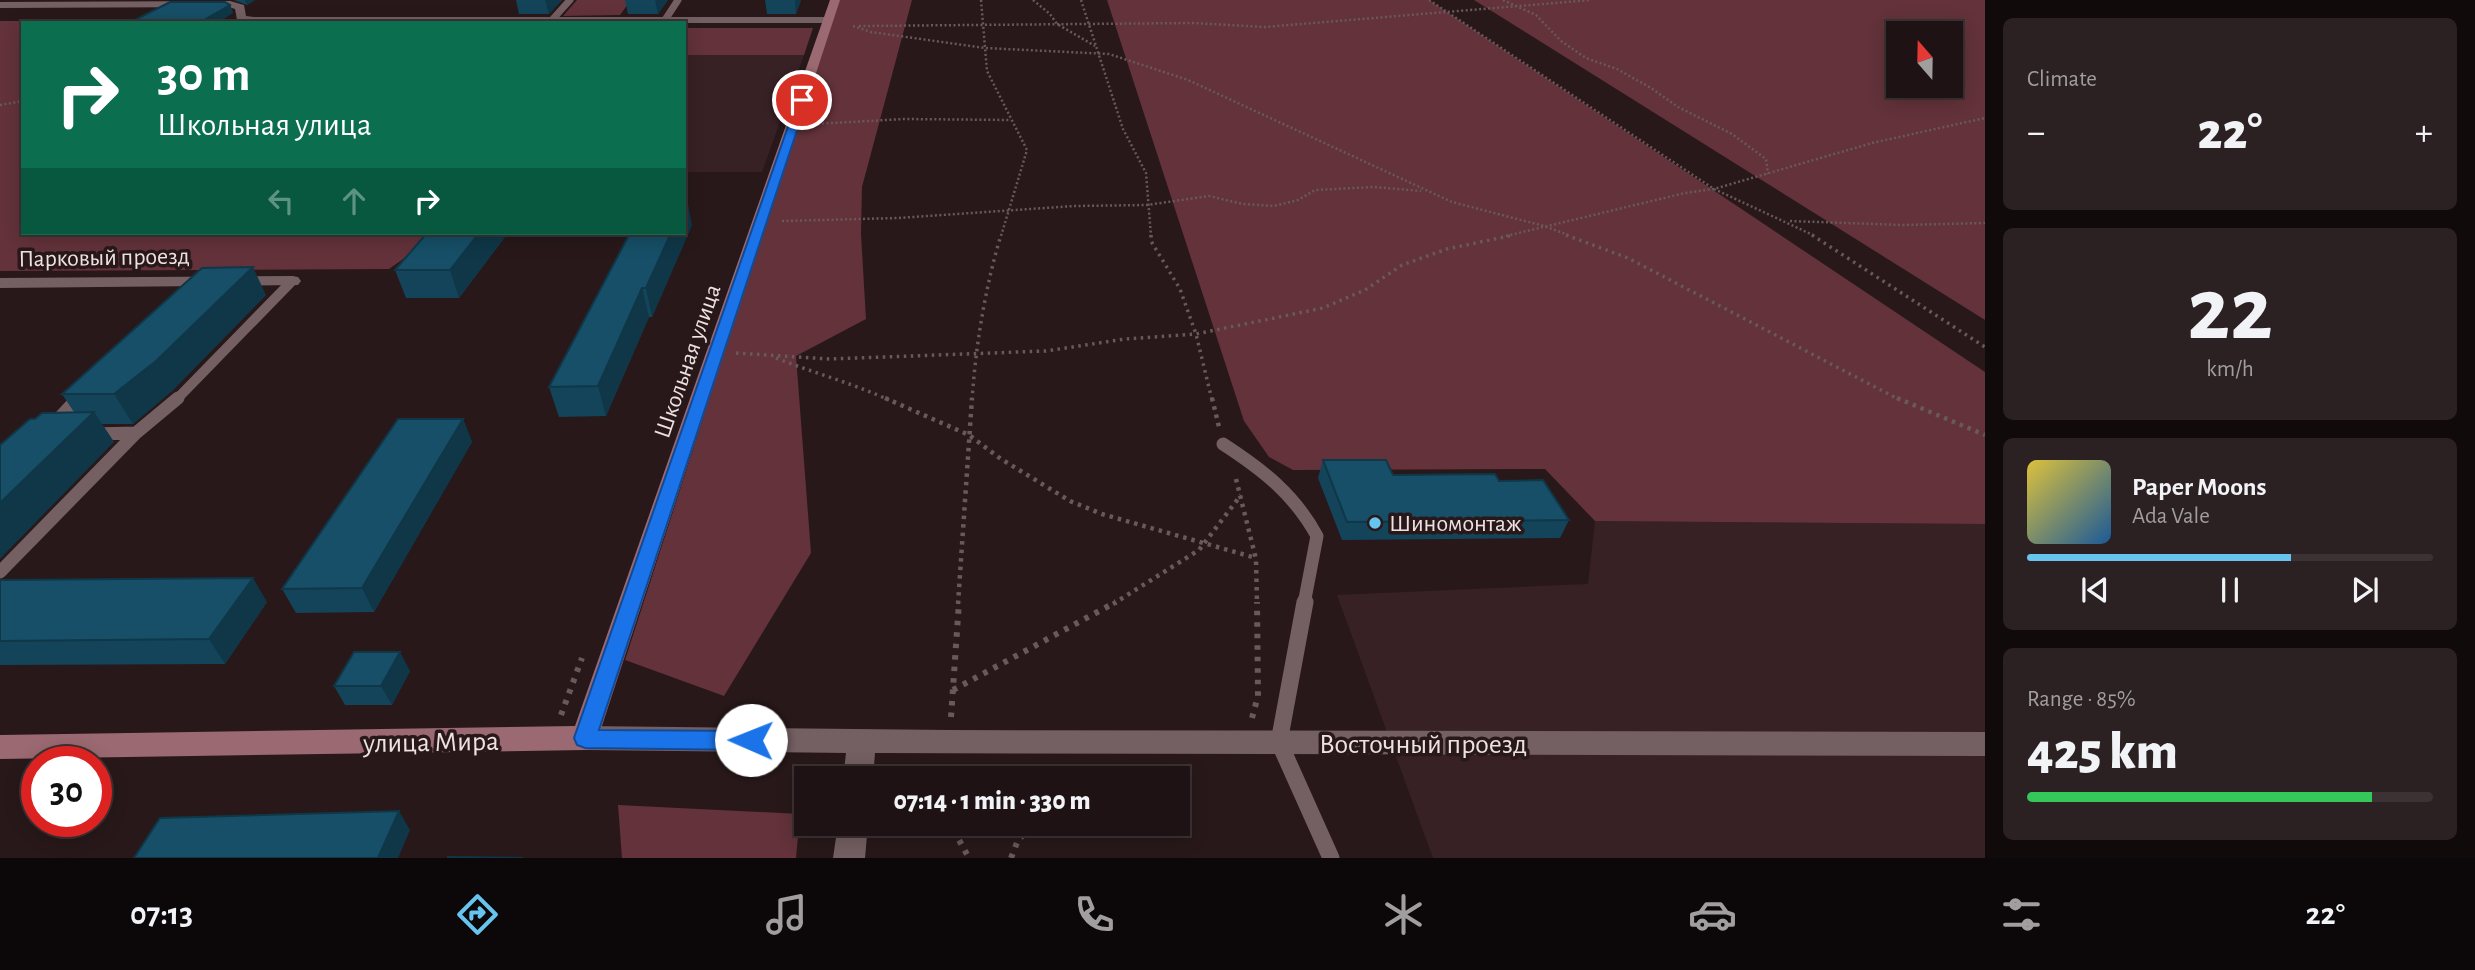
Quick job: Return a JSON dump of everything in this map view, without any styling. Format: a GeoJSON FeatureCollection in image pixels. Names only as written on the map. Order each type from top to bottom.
{"type":"FeatureCollection","features":[{"type":"Feature","properties":{"kind":"street","name":"Школьная улица"},"geometry":{"type":"LineString","coordinates":[[585,738],[835,0]]}},
{"type":"Feature","properties":{"kind":"street"},"geometry":{"type":"LineString","coordinates":[[0,5],[230,4],[240,7],[241,18],[254,20],[829,20]]}},
{"type":"Feature","properties":{"kind":"street","name":"Парковый проезд"},"geometry":{"type":"LineString","coordinates":[[0,283],[292,281]]}},
{"type":"Feature","properties":{"kind":"street","name":"улица Мира"},"geometry":{"type":"LineString","coordinates":[[0,747],[585,738],[862,742]]}},
{"type":"Feature","properties":{"kind":"street"},"geometry":{"type":"LineString","coordinates":[[859,766],[862,742]]}},
{"type":"Feature","properties":{"kind":"street","name":"Восточный проезд"},"geometry":{"type":"LineString","coordinates":[[862,742],[1985,744]]}},
{"type":"Feature","properties":{"kind":"street"},"geometry":{"type":"LineString","coordinates":[[849,858],[852,836]]}},
{"type":"Feature","properties":{"kind":"lane"},"geometry":{"type":"LineString","coordinates":[[552,20],[570,0]]}},
{"type":"Feature","properties":{"kind":"lane"},"geometry":{"type":"LineString","coordinates":[[665,20],[678,0]]}},
{"type":"Feature","properties":{"kind":"lane"},"geometry":{"type":"LineString","coordinates":[[180,299],[200,281]]}},
{"type":"Feature","properties":{"kind":"lane"},"geometry":{"type":"LineString","coordinates":[[0,572],[136,433],[192,386],[292,281]]}},
{"type":"Feature","properties":{"kind":"lane"},"geometry":{"type":"LineString","coordinates":[[92,384],[53,424],[52,431],[69,434],[136,433]]}},
{"type":"Feature","properties":{"kind":"lane"},"geometry":{"type":"LineString","coordinates":[[1223,444],[1278,480],[1304,509],[1317,536],[1279,743],[1331,858]]}},
{"type":"Feature","properties":{"kind":"path"},"geometry":{"type":"LineString","coordinates":[[950,742],[975,353],[1007,211],[1027,150],[986,71],[981,0]]}},
{"type":"Feature","properties":{"kind":"path"},"geometry":{"type":"LineString","coordinates":[[1033,0],[1059,25],[1096,46]]}},
{"type":"Feature","properties":{"kind":"path"},"geometry":{"type":"LineString","coordinates":[[1082,0],[1123,129],[1146,173],[1151,241],[1180,289],[1196,334],[1223,444],[1242,494],[1256,559],[1258,696],[1244,743]]}},
{"type":"Feature","properties":{"kind":"path"},"geometry":{"type":"LineString","coordinates":[[1429,0],[1714,189],[1802,228],[1985,348]]}},
{"type":"Feature","properties":{"kind":"path"},"geometry":{"type":"LineString","coordinates":[[1503,0],[1536,15],[1561,41],[1586,58],[1617,69],[1678,107],[1732,134],[1766,159],[1768,174]]}},
{"type":"Feature","properties":{"kind":"path"},"geometry":{"type":"LineString","coordinates":[[1591,0],[1289,24],[1269,28],[1194,23],[983,27],[853,26],[871,32],[985,48],[1109,54],[1188,80],[1452,202],[1544,226],[1628,258],[1918,409],[1985,435]]}},
{"type":"Feature","properties":{"kind":"path"},"geometry":{"type":"LineString","coordinates":[[0,105],[21,101]]}},
{"type":"Feature","properties":{"kind":"path"},"geometry":{"type":"LineString","coordinates":[[716,352],[829,359],[1046,351],[1125,339],[1196,334],[1323,308],[1365,290],[1402,265],[1436,253],[1685,193],[1714,189],[1872,143],[1985,118]]}},
{"type":"Feature","properties":{"kind":"path"},"geometry":{"type":"LineString","coordinates":[[793,125],[904,119],[1011,120]]}},
{"type":"Feature","properties":{"kind":"path"},"geometry":{"type":"LineString","coordinates":[[760,222],[1147,205],[1209,196],[1243,204],[1274,206],[1298,200],[1315,190],[1345,187],[1412,189],[1434,194]]}},
{"type":"Feature","properties":{"kind":"path"},"geometry":{"type":"LineString","coordinates":[[1786,220],[1903,225],[1985,223]]}},
{"type":"Feature","properties":{"kind":"path"},"geometry":{"type":"LineString","coordinates":[[770,356],[810,372],[854,384],[970,435],[1001,459],[1070,501],[1102,514],[1256,559]]}},
{"type":"Feature","properties":{"kind":"path"},"geometry":{"type":"LineString","coordinates":[[953,690],[1118,601],[1199,550],[1242,494]]}},
{"type":"Feature","properties":{"kind":"path"},"geometry":{"type":"LineString","coordinates":[[954,836],[969,858]]}},
{"type":"Feature","properties":{"kind":"path"},"geometry":{"type":"LineString","coordinates":[[1011,858],[1022,836]]}},
{"type":"Feature","properties":{"kind":"shaded area"},"geometry":{"type":"Polygon","coordinates":[[[577,0],[631,0],[620,15],[563,16],[577,0]]]}},
{"type":"Feature","properties":{"kind":"shaded area"},"geometry":{"type":"Polygon","coordinates":[[[838,0],[912,0],[862,187],[861,234],[866,319],[796,356],[811,553],[724,696],[625,660],[838,0]]]}},
{"type":"Feature","properties":{"kind":"shaded area"},"geometry":{"type":"Polygon","coordinates":[[[1107,0],[1429,0],[1985,372],[1985,524],[1595,521],[1545,469],[1293,470],[1269,457],[1244,421],[1107,0]]]}},
{"type":"Feature","properties":{"kind":"shaded area"},"geometry":{"type":"Polygon","coordinates":[[[1474,0],[1985,0],[1985,320],[1474,0]]]}},
{"type":"Feature","properties":{"kind":"shaded area"},"geometry":{"type":"Polygon","coordinates":[[[0,21],[21,21],[21,235],[437,235],[389,269],[0,271],[0,21]]]}},
{"type":"Feature","properties":{"kind":"shaded area"},"geometry":{"type":"Polygon","coordinates":[[[686,28],[813,28],[804,55],[686,55],[686,28]]]}},
{"type":"Feature","properties":{"kind":"shaded area"},"geometry":{"type":"Polygon","coordinates":[[[686,55],[804,55],[762,172],[686,172],[686,55]]]}},
{"type":"Feature","properties":{"kind":"shaded area"},"geometry":{"type":"Polygon","coordinates":[[[1595,521],[1985,524],[1985,858],[1433,858],[1337,595],[1588,584],[1595,521]]]}},
{"type":"Feature","properties":{"kind":"shaded area"},"geometry":{"type":"Polygon","coordinates":[[[618,805],[794,814],[794,836],[798,836],[796,858],[622,858],[618,805]]]}},
{"type":"Feature","properties":{"kind":"building"},"geometry":{"type":"Polygon","coordinates":[[[170,2],[225,2],[230,5],[204,20],[135,20],[170,2]]]}},
{"type":"Feature","properties":{"kind":"building"},"geometry":{"type":"Polygon","coordinates":[[[425,235],[477,235],[450,270],[395,270],[425,235]]]}},
{"type":"Feature","properties":{"kind":"building"},"geometry":{"type":"Polygon","coordinates":[[[629,235],[670,235],[646,288],[642,288],[598,386],[549,387],[629,235]]]}},
{"type":"Feature","properties":{"kind":"building"},"geometry":{"type":"Polygon","coordinates":[[[253,267],[156,361],[114,394],[62,394],[202,268],[253,267]]]}},
{"type":"Feature","properties":{"kind":"building"},"geometry":{"type":"Polygon","coordinates":[[[94,412],[0,503],[0,445],[30,419],[35,419],[42,413],[94,412]]]}},
{"type":"Feature","properties":{"kind":"building"},"geometry":{"type":"Polygon","coordinates":[[[398,419],[463,419],[362,588],[282,589],[398,419]]]}},
{"type":"Feature","properties":{"kind":"building"},"geometry":{"type":"Polygon","coordinates":[[[1323,460],[1386,460],[1393,475],[1495,474],[1499,481],[1543,480],[1569,520],[1347,522],[1323,460]]]}},
{"type":"Feature","properties":{"kind":"building"},"geometry":{"type":"Polygon","coordinates":[[[253,578],[209,639],[0,641],[0,580],[253,578]]]}},
{"type":"Feature","properties":{"kind":"building"},"geometry":{"type":"Polygon","coordinates":[[[354,652],[400,652],[381,686],[334,686],[354,652]]]}},
{"type":"Feature","properties":{"kind":"building"},"geometry":{"type":"Polygon","coordinates":[[[399,811],[378,858],[134,858],[160,818],[399,811]]]}},
{"type":"Feature","properties":{"kind":"building"},"geometry":{"type":"Polygon","coordinates":[[[448,857],[523,858],[448,858],[448,857]]]}},
{"type":"Feature","properties":{"kind":"place","name":"Шиномонтаж"},"geometry":{"type":"Point","coordinates":[1375,523]}},
{"type":"Feature","properties":{"kind":"route"},"geometry":{"type":"LineString","coordinates":[[751,740],[585,738],[802,100]]}}]}
